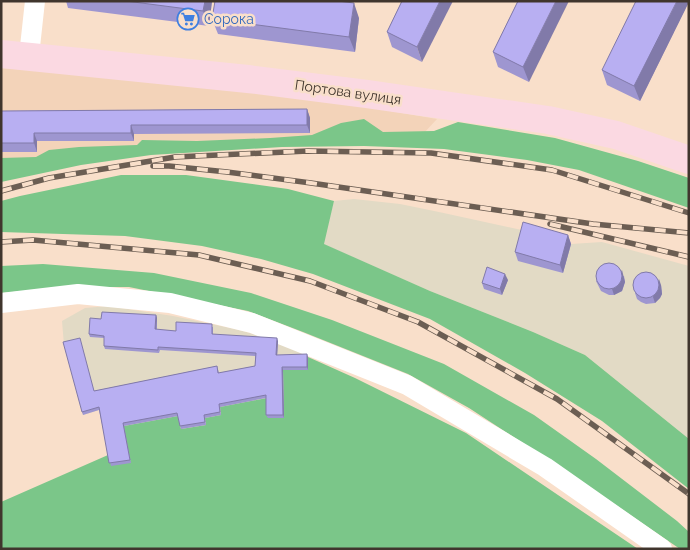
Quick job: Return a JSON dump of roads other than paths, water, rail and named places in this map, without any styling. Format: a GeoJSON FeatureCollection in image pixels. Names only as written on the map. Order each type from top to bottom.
{"type":"FeatureCollection","features":[{"type":"Feature","properties":{"kind":"main road","name":"Портова вулиця"},"geometry":{"type":"LineString","coordinates":[[1,54],[248,79],[548,120],[616,135],[689,160]]}},
{"type":"Feature","properties":{"kind":"street"},"geometry":{"type":"LineString","coordinates":[[29,56],[35,1]]}},
{"type":"Feature","properties":{"kind":"street"},"geometry":{"type":"LineString","coordinates":[[1,303],[78,294],[170,303],[252,323],[408,385],[545,467],[662,549]]}},
{"type":"Feature","properties":{"kind":"railway"},"geometry":{"type":"LineString","coordinates":[[1,191],[49,178],[175,157],[308,151],[431,153],[552,170],[689,213]]}},
{"type":"Feature","properties":{"kind":"railway"},"geometry":{"type":"LineString","coordinates":[[153,166],[227,172],[593,224],[689,233]]}},
{"type":"Feature","properties":{"kind":"railway"},"geometry":{"type":"LineString","coordinates":[[550,224],[689,257]]}},
{"type":"Feature","properties":{"kind":"railway"},"geometry":{"type":"LineString","coordinates":[[1,242],[33,240],[199,255],[310,281],[418,322],[557,399],[689,494]]}},
{"type":"Feature","properties":{"kind":"place","name":"Сорока"},"geometry":{"type":"Point","coordinates":[188,19]}}]}
